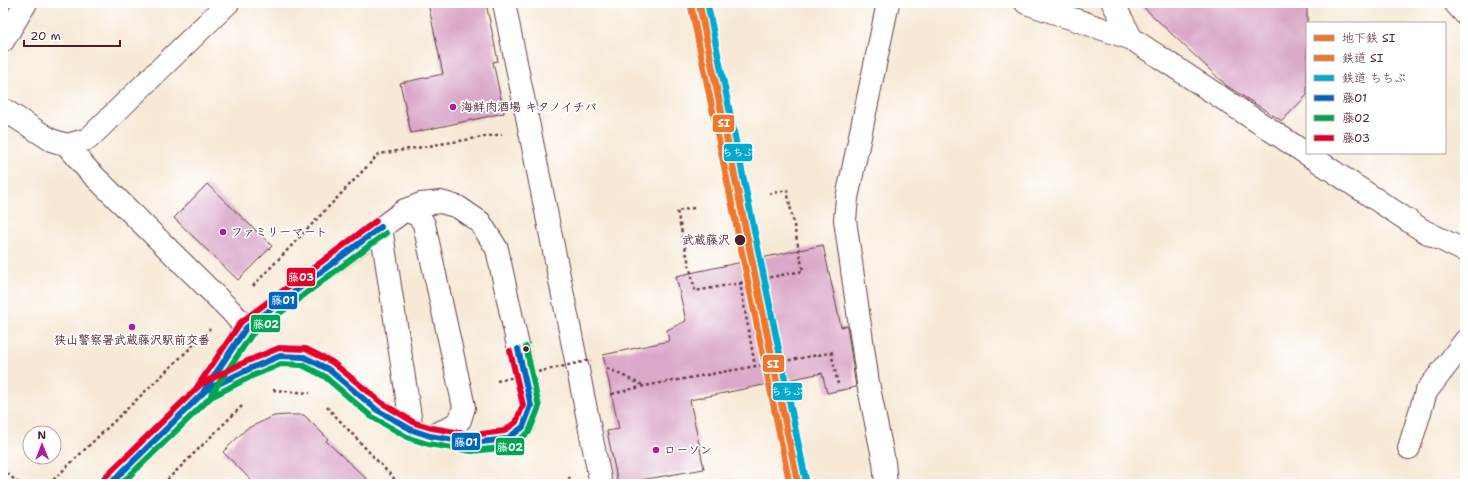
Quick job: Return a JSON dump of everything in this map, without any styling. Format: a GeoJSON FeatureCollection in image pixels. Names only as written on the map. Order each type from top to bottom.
{"type":"FeatureCollection","features":[{"type":"Feature","properties":{"kind":"main road"},"geometry":{"type":"LineString","coordinates":[[3,41],[26,3]]}},
{"type":"Feature","properties":{"kind":"main road"},"geometry":{"type":"LineString","coordinates":[[67,145],[88,139],[228,3]]}},
{"type":"Feature","properties":{"kind":"main road"},"geometry":{"type":"LineString","coordinates":[[504,3],[601,484]]}},
{"type":"Feature","properties":{"kind":"main road"},"geometry":{"type":"LineString","coordinates":[[886,484],[884,462],[868,384],[845,220],[848,198],[888,3]]}},
{"type":"Feature","properties":{"kind":"main road"},"geometry":{"type":"LineString","coordinates":[[1026,3],[1132,39],[1306,153]]}},
{"type":"Feature","properties":{"kind":"main road"},"geometry":{"type":"LineString","coordinates":[[1113,3],[1132,39]]}},
{"type":"Feature","properties":{"kind":"main road"},"geometry":{"type":"LineString","coordinates":[[1455,3],[1465,14]]}},
{"type":"Feature","properties":{"kind":"main road"},"geometry":{"type":"LineString","coordinates":[[3,110],[51,140],[67,145],[87,169],[230,310],[246,328]]}},
{"type":"Feature","properties":{"kind":"main road"},"geometry":{"type":"LineString","coordinates":[[1307,154],[1424,231],[1465,252]]}},
{"type":"Feature","properties":{"kind":"main road"},"geometry":{"type":"LineString","coordinates":[[110,484],[206,390],[246,328],[405,210],[422,204],[441,202],[458,207],[480,222],[497,249],[531,406],[523,427],[507,439],[473,443],[421,433],[377,410],[328,369],[304,357],[280,356],[206,390]]}},
{"type":"Feature","properties":{"kind":"main road"},"geometry":{"type":"LineString","coordinates":[[405,210],[419,216],[424,224],[464,406],[460,420],[448,429],[421,433]]}},
{"type":"Feature","properties":{"kind":"main road"},"geometry":{"type":"LineString","coordinates":[[381,227],[421,433]]}},
{"type":"Feature","properties":{"kind":"main road"},"geometry":{"type":"LineString","coordinates":[[1409,448],[1426,392],[1465,340]]}},
{"type":"Feature","properties":{"kind":"path"},"geometry":{"type":"LineString","coordinates":[[694,208],[677,211],[695,291],[803,271],[787,190],[768,194]]}},
{"type":"Feature","properties":{"kind":"path"},"geometry":{"type":"LineString","coordinates":[[740,283],[755,366]]}},
{"type":"Feature","properties":{"kind":"path"},"geometry":{"type":"LineString","coordinates":[[607,395],[644,386],[838,351]]}},
{"type":"Feature","properties":{"kind":"path"},"geometry":{"type":"LineString","coordinates":[[497,382],[591,360],[598,363]]}},
{"type":"Feature","properties":{"kind":"path"},"geometry":{"type":"LineString","coordinates":[[604,366],[644,386]]}},
{"type":"Feature","properties":{"kind":"path"},"geometry":{"type":"LineString","coordinates":[[267,390],[314,393]]}},
{"type":"Feature","properties":{"kind":"path"},"geometry":{"type":"LineString","coordinates":[[163,484],[248,400]]}},
{"type":"Feature","properties":{"kind":"path"},"geometry":{"type":"LineString","coordinates":[[324,404],[399,484]]}},
{"type":"Feature","properties":{"kind":"path"},"geometry":{"type":"LineString","coordinates":[[3,469],[18,483],[22,484]]}},
{"type":"Feature","properties":{"kind":"building"},"geometry":{"type":"Polygon","coordinates":[[[428,3],[486,3],[498,61],[493,62],[504,113],[411,133],[400,83],[443,74],[428,3]]]}},
{"type":"Feature","properties":{"kind":"building"},"geometry":{"type":"Polygon","coordinates":[[[1139,3],[1307,3],[1306,96],[1282,121],[1227,86],[1139,3]]]}},
{"type":"Feature","properties":{"kind":"building","name":"ファミリーマート"},"geometry":{"type":"Polygon","coordinates":[[[207,184],[272,246],[238,280],[174,218],[207,184]]]}},
{"type":"Feature","properties":{"kind":"building"},"geometry":{"type":"Polygon","coordinates":[[[823,245],[841,327],[847,326],[856,387],[827,393],[822,373],[690,400],[704,469],[618,484],[607,431],[619,429],[603,355],[669,341],[667,330],[686,321],[676,276],[823,245]]]}},
{"type":"Feature","properties":{"kind":"building"},"geometry":{"type":"Polygon","coordinates":[[[304,415],[328,439],[326,441],[372,484],[255,484],[223,452],[246,429],[274,416],[304,415]]]}},
{"type":"Feature","properties":{"kind":"metro line","name":"SI"},"geometry":{"type":"LineString","coordinates":[[699,3],[798,484]]}},
{"type":"Feature","properties":{"kind":"rail line","name":"ちちぶ"},"geometry":{"type":"LineString","coordinates":[[707,3],[806,482]]}},
{"type":"Feature","properties":{"kind":"rail line","name":"SI"},"geometry":{"type":"LineString","coordinates":[[691,5],[790,484]]}},
{"type":"Feature","properties":{"kind":"transit line","name":"藤03"},"geometry":{"type":"LineString","coordinates":[[197,387],[241,322],[376,221]]}},
{"type":"Feature","properties":{"kind":"transit line","name":"藤01"},"geometry":{"type":"LineString","coordinates":[[204,391],[246,328],[381,227]]}},
{"type":"Feature","properties":{"kind":"transit line","name":"藤02"},"geometry":{"type":"LineString","coordinates":[[211,395],[252,334],[386,233]]}},
{"type":"Feature","properties":{"kind":"transit line","name":"藤02"},"geometry":{"type":"LineString","coordinates":[[121,484],[211,397],[252,376],[281,364],[302,365],[324,376],[372,417],[409,438],[428,444],[472,451],[510,447],[529,432],[539,407],[526,347]]}},
{"type":"Feature","properties":{"kind":"transit line","name":"藤03"},"geometry":{"type":"LineString","coordinates":[[104,478],[201,384],[245,362],[279,348],[306,349],[332,362],[382,403],[415,423],[432,428],[473,435],[504,431],[516,422],[523,405],[510,351]]}},
{"type":"Feature","properties":{"kind":"transit line","name":"藤01"},"geometry":{"type":"LineString","coordinates":[[110,484],[206,390],[280,356],[304,357],[328,369],[377,410],[412,430],[430,436],[473,443],[507,439],[523,427],[531,406],[518,349]]}},
{"type":"Feature","properties":{"kind":"place","name":"海鮮肉酒場 キタノイチバ"},"geometry":{"type":"Point","coordinates":[453,107]}},
{"type":"Feature","properties":{"kind":"place","name":"ファミリーマート"},"geometry":{"type":"Point","coordinates":[223,232]}},
{"type":"Feature","properties":{"kind":"place","name":"武蔵藤沢"},"geometry":{"type":"Point","coordinates":[740,240]}},
{"type":"Feature","properties":{"kind":"place","name":"狭山警察署武蔵藤沢駅前交番"},"geometry":{"type":"Point","coordinates":[132,327]}},
{"type":"Feature","properties":{"kind":"place","name":"ローソン"},"geometry":{"type":"Point","coordinates":[656,450]}}]}
